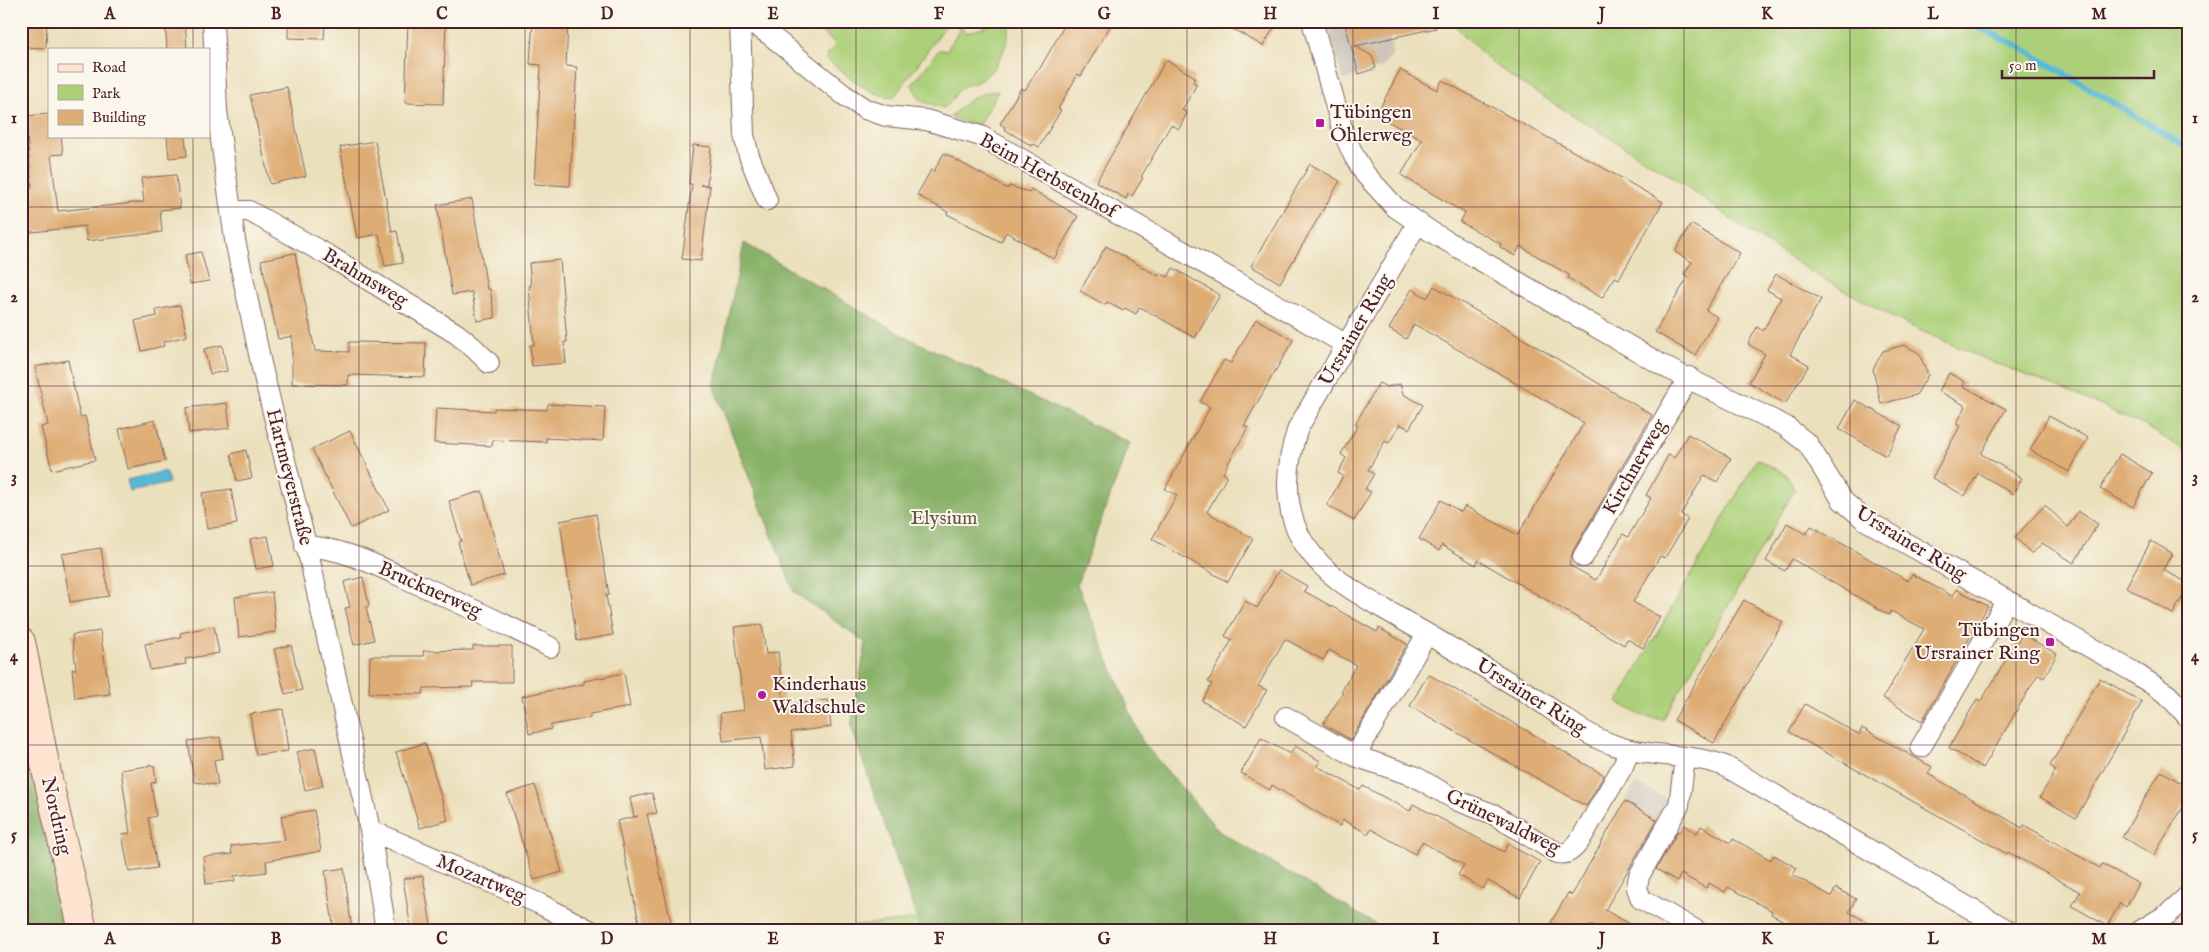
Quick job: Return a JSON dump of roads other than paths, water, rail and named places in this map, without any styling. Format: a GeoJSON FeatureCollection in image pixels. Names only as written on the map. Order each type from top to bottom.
{"type":"FeatureCollection","features":[{"type":"Feature","properties":{"kind":"street","name":"Hartmeyerstraße"},"geometry":{"type":"LineString","coordinates":[[213,21],[217,111],[235,240],[262,368],[306,546],[370,830],[386,931]]}},
{"type":"Feature","properties":{"kind":"street"},"geometry":{"type":"LineString","coordinates":[[740,21],[744,135],[749,156],[767,200]]}},
{"type":"Feature","properties":{"kind":"street","name":"Beim Herbstenhof"},"geometry":{"type":"LineString","coordinates":[[749,21],[770,35],[844,96],[865,109],[886,116],[926,120],[981,136],[1347,345]]}},
{"type":"Feature","properties":{"kind":"street"},"geometry":{"type":"LineString","coordinates":[[1312,21],[1343,132],[1354,156],[1365,174],[1394,207],[1417,224]]}},
{"type":"Feature","properties":{"kind":"street","name":"Brahmsweg"},"geometry":{"type":"LineString","coordinates":[[231,211],[249,211],[311,246],[456,334],[489,363]]}},
{"type":"Feature","properties":{"kind":"street","name":"Ursrainer Ring"},"geometry":{"type":"LineString","coordinates":[[2009,931],[1737,773],[1711,761],[1698,758],[1651,755],[1629,751],[1585,731],[1523,691],[1360,595],[1326,571],[1304,544],[1294,524],[1288,484],[1292,447],[1298,428],[1417,224],[1669,369],[1689,377],[1785,426],[1808,444],[1842,500],[1865,520],[2158,688],[2172,698],[2188,717]]}},
{"type":"Feature","properties":{"kind":"street","name":"Kirchnerweg"},"geometry":{"type":"LineString","coordinates":[[1583,557],[1689,377]]}},
{"type":"Feature","properties":{"kind":"street","name":"Brucknerweg"},"geometry":{"type":"LineString","coordinates":[[306,546],[322,547],[349,554],[490,617],[550,647]]}},
{"type":"Feature","properties":{"kind":"street"},"geometry":{"type":"LineString","coordinates":[[1921,747],[2007,600]]}},
{"type":"Feature","properties":{"kind":"street"},"geometry":{"type":"LineString","coordinates":[[1355,756],[1427,634]]}},
{"type":"Feature","properties":{"kind":"street","name":"Nordring"},"geometry":{"type":"LineString","coordinates":[[21,642],[48,779],[83,931]]}},
{"type":"Feature","properties":{"kind":"street","name":"Grünewaldweg"},"geometry":{"type":"LineString","coordinates":[[1286,716],[1355,756],[1414,776],[1465,805],[1493,814],[1557,853],[1563,854],[1570,852],[1579,842],[1623,766],[1629,751]]}},
{"type":"Feature","properties":{"kind":"street"},"geometry":{"type":"LineString","coordinates":[[1685,758],[1679,805],[1639,876],[1637,888],[1641,899],[1697,931]]}},
{"type":"Feature","properties":{"kind":"street","name":"Mozartweg"},"geometry":{"type":"LineString","coordinates":[[370,830],[540,904],[591,931]]}},
{"type":"Feature","properties":{"kind":"street"},"geometry":{"type":"LineString","coordinates":[[2140,931],[2168,914],[2188,896]]}},
{"type":"Feature","properties":{"kind":"water"},"geometry":{"type":"Polygon","coordinates":[[[166,471],[169,483],[130,492],[127,480],[166,471]]]}},
{"type":"Feature","properties":{"kind":"waterway"},"geometry":{"type":"LineString","coordinates":[[1964,21],[2017,45],[2188,148]]}},
{"type":"Feature","properties":{"kind":"place","name":"Tübingen Öhlerweg"},"geometry":{"type":"Point","coordinates":[1320,123]}},
{"type":"Feature","properties":{"kind":"place","name":"Tübingen Ursrainer Ring"},"geometry":{"type":"Point","coordinates":[2050,642]}},
{"type":"Feature","properties":{"kind":"place","name":"Kinderhaus Waldschule"},"geometry":{"type":"Point","coordinates":[762,695]}},
{"type":"Feature","properties":{"kind":"park label","name":"Elysium"},"geometry":{"type":"Point","coordinates":[944,518]}}]}
